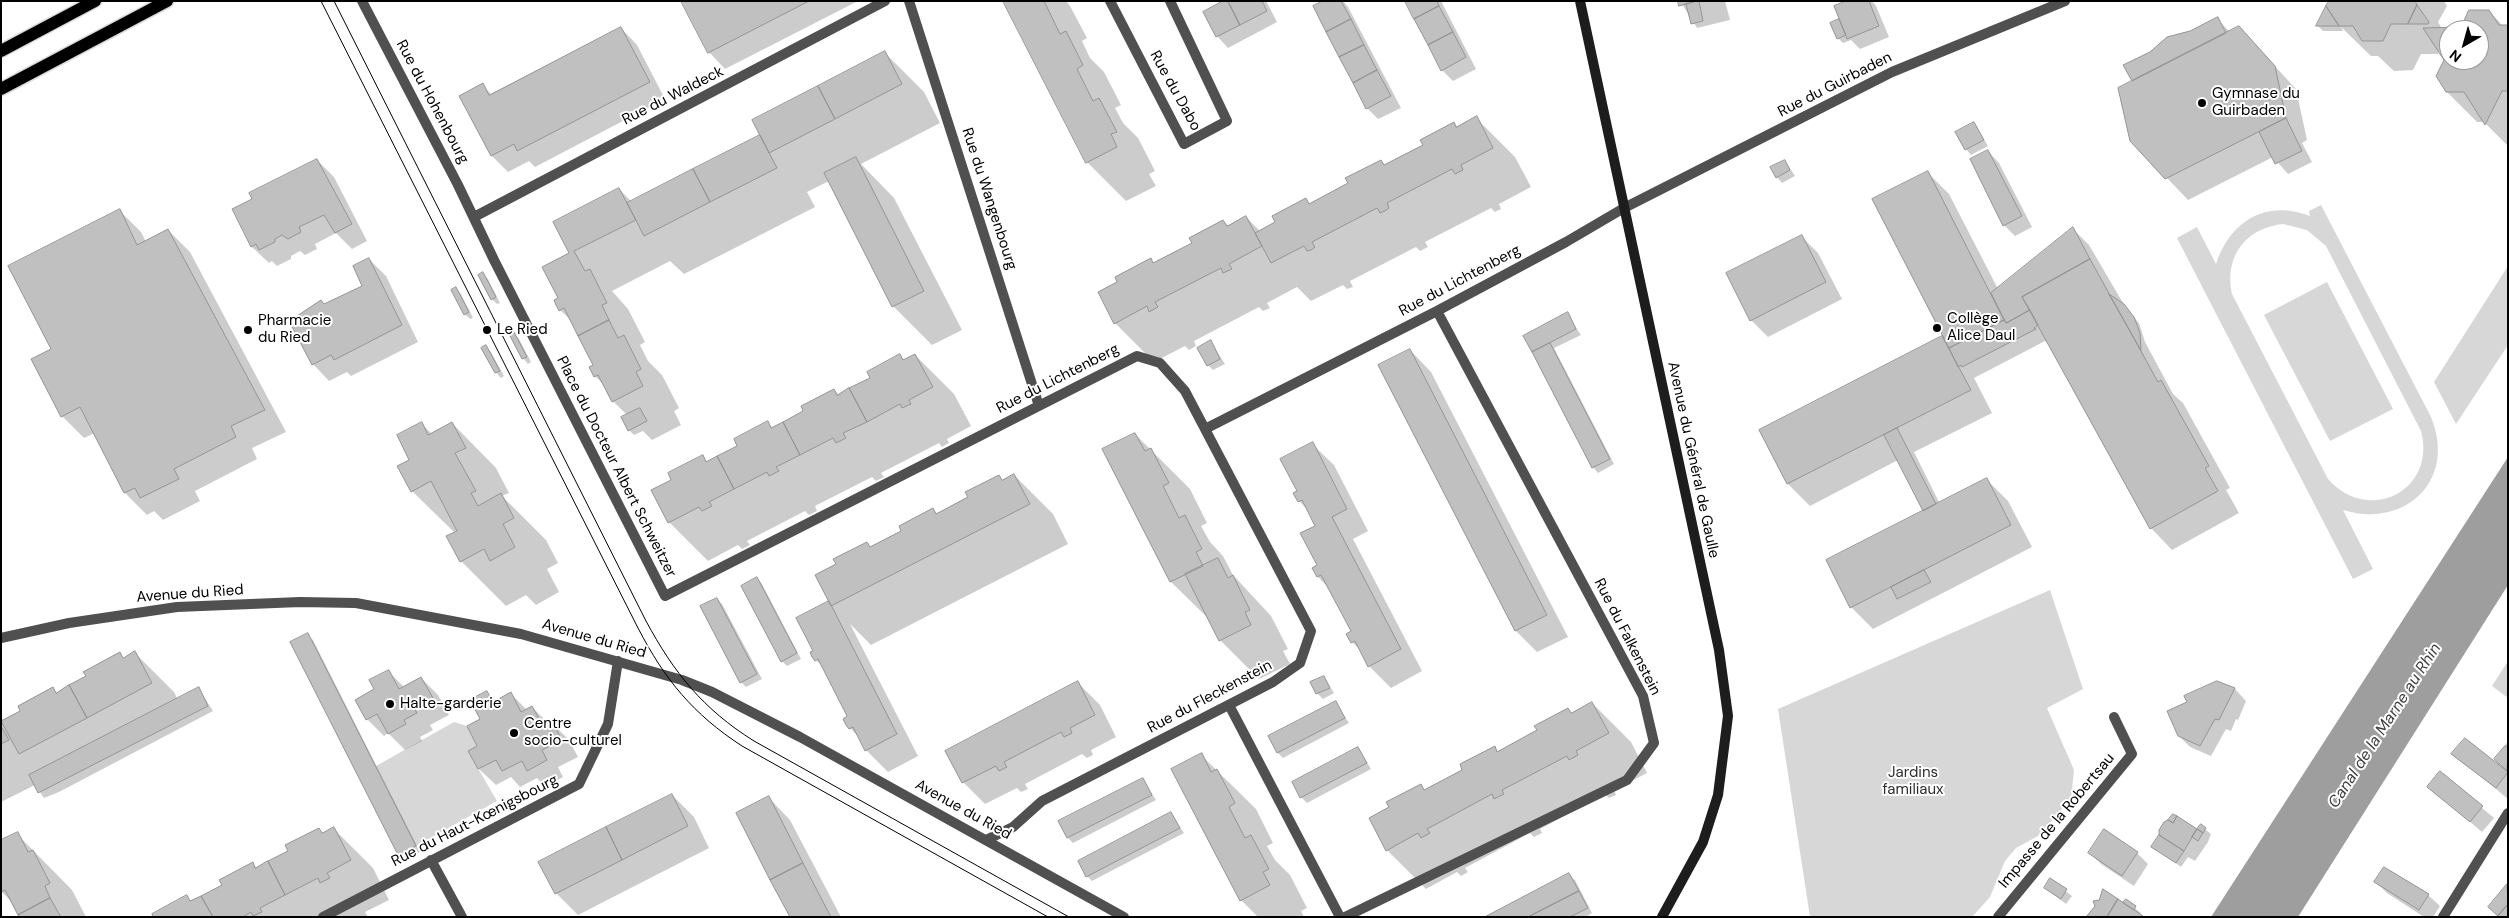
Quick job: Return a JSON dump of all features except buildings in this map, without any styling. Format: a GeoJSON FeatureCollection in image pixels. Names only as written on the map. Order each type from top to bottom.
{"type":"FeatureCollection","features":[{"type":"Feature","properties":{"kind":"main road"},"geometry":{"type":"LineString","coordinates":[[1,51],[95,1]]}},
{"type":"Feature","properties":{"kind":"main road"},"geometry":{"type":"LineString","coordinates":[[1,89],[166,1]]}},
{"type":"Feature","properties":{"kind":"street","name":"Rue du Hohenbourg"},"geometry":{"type":"LineString","coordinates":[[362,1],[474,217]]}},
{"type":"Feature","properties":{"kind":"street","name":"Rue du Waldeck"},"geometry":{"type":"LineString","coordinates":[[474,217],[885,1]]}},
{"type":"Feature","properties":{"kind":"street","name":"Rue du Wangenbourg"},"geometry":{"type":"LineString","coordinates":[[909,1],[1039,406]]}},
{"type":"Feature","properties":{"kind":"street","name":"Rue du Dabo"},"geometry":{"type":"LineString","coordinates":[[1110,1],[1184,144],[1227,120],[1170,1]]}},
{"type":"Feature","properties":{"kind":"street","name":"Avenue du Général de Gaulle"},"geometry":{"type":"LineString","coordinates":[[1580,1],[1719,650],[1728,716],[1718,795],[1703,842],[1662,917]]}},
{"type":"Feature","properties":{"kind":"street","name":"Rue du Guirbaden"},"geometry":{"type":"LineString","coordinates":[[1624,208],[1892,72],[2065,1]]}},
{"type":"Feature","properties":{"kind":"street","name":"Rue du Lichtenberg"},"geometry":{"type":"LineString","coordinates":[[664,596],[1137,356],[1160,363],[1185,391],[1205,429],[1438,311],[1566,242],[1624,208]]}},
{"type":"Feature","properties":{"kind":"street","name":"Place du Docteur Albert Schweitzer"},"geometry":{"type":"LineString","coordinates":[[474,217],[664,596]]}},
{"type":"Feature","properties":{"kind":"street","name":"Rue du Falkenstein"},"geometry":{"type":"LineString","coordinates":[[1345,917],[1627,780],[1654,743],[1643,696],[1438,311]]}},
{"type":"Feature","properties":{"kind":"street","name":"Rue du Fleckenstein"},"geometry":{"type":"LineString","coordinates":[[986,840],[1013,827],[1042,801],[1273,682],[1300,663],[1311,631],[1205,429]]}},
{"type":"Feature","properties":{"kind":"street","name":"Avenue du Ried"},"geometry":{"type":"LineString","coordinates":[[1,638],[85,620],[177,607],[300,602],[356,603],[522,634],[682,680],[712,692],[800,737],[1119,916]]}},
{"type":"Feature","properties":{"kind":"street","name":"Rue du Haut-Kœnigsbourg"},"geometry":{"type":"LineString","coordinates":[[323,917],[579,784],[608,724],[618,661]]}},
{"type":"Feature","properties":{"kind":"street"},"geometry":{"type":"LineString","coordinates":[[1229,705],[1340,917]]}},
{"type":"Feature","properties":{"kind":"street","name":"Impasse de la Robertsau"},"geometry":{"type":"LineString","coordinates":[[1998,917],[2132,754],[2114,717]]}},
{"type":"Feature","properties":{"kind":"street"},"geometry":{"type":"LineString","coordinates":[[2448,915],[2508,813]]}},
{"type":"Feature","properties":{"kind":"street"},"geometry":{"type":"LineString","coordinates":[[431,860],[462,917]]}},
{"type":"Feature","properties":{"kind":"green space"},"geometry":{"type":"Polygon","coordinates":[[[2321,205],[2431,417],[2437,440],[2437,461],[2431,479],[2420,494],[2405,506],[2387,512],[2366,514],[2343,510],[2373,569],[2353,579],[2177,238],[2197,227],[2216,264],[2230,236],[2240,225],[2252,218],[2265,212],[2279,210],[2294,211],[2310,216],[2309,211],[2321,205]],[[2283,224],[2258,231],[2248,238],[2240,247],[2231,268],[2232,294],[2328,479],[2344,493],[2362,499],[2379,500],[2396,495],[2409,485],[2419,470],[2423,452],[2421,431],[2326,246],[2307,230],[2283,224]]]}},
{"type":"Feature","properties":{"kind":"green space"},"geometry":{"type":"Polygon","coordinates":[[[2508,266],[2508,345],[2456,424],[2434,382],[2508,266]]]}},
{"type":"Feature","properties":{"kind":"green space"},"geometry":{"type":"Polygon","coordinates":[[[2327,282],[2393,409],[2330,441],[2264,315],[2327,282]]]}},
{"type":"Feature","properties":{"kind":"green space","name":"Jardins familiaux"},"geometry":{"type":"Polygon","coordinates":[[[2050,590],[2083,689],[2047,708],[2074,770],[2071,799],[2038,836],[2016,848],[2005,861],[1990,897],[1972,917],[1810,917],[1778,709],[2050,590]]]}},
{"type":"Feature","properties":{"kind":"green space"},"geometry":{"type":"Polygon","coordinates":[[[2508,661],[2508,698],[2492,686],[2508,661]]]}},
{"type":"Feature","properties":{"kind":"green space"},"geometry":{"type":"Polygon","coordinates":[[[454,722],[467,726],[477,746],[468,751],[497,801],[416,846],[376,766],[454,722]]]}},
{"type":"Feature","properties":{"kind":"water","name":"Canal de la Marne au Rhin"},"geometry":{"type":"Polygon","coordinates":[[[2508,457],[2508,585],[2298,917],[2211,917],[2508,457]]]}},
{"type":"Feature","properties":{"kind":"tram line"},"geometry":{"type":"LineString","coordinates":[[321,1],[638,628],[670,680],[709,721],[742,746],[1048,917]]}},
{"type":"Feature","properties":{"kind":"tram line"},"geometry":{"type":"LineString","coordinates":[[334,1],[646,621],[668,657],[691,689],[720,716],[754,741],[1069,917]]}},
{"type":"Feature","properties":{"kind":"place","name":"Gymnase du Guirbaden"},"geometry":{"type":"Point","coordinates":[2202,103]}},
{"type":"Feature","properties":{"kind":"place","name":"Collège Alice Daul"},"geometry":{"type":"Point","coordinates":[1937,328]}},
{"type":"Feature","properties":{"kind":"place","name":"Pharmacie du Ried"},"geometry":{"type":"Point","coordinates":[248,330]}},
{"type":"Feature","properties":{"kind":"place","name":"Le Ried"},"geometry":{"type":"Point","coordinates":[487,330]}},
{"type":"Feature","properties":{"kind":"place","name":"Halte-garderie"},"geometry":{"type":"Point","coordinates":[390,704]}},
{"type":"Feature","properties":{"kind":"place","name":"Centre socio-culturel"},"geometry":{"type":"Point","coordinates":[514,733]}}]}
